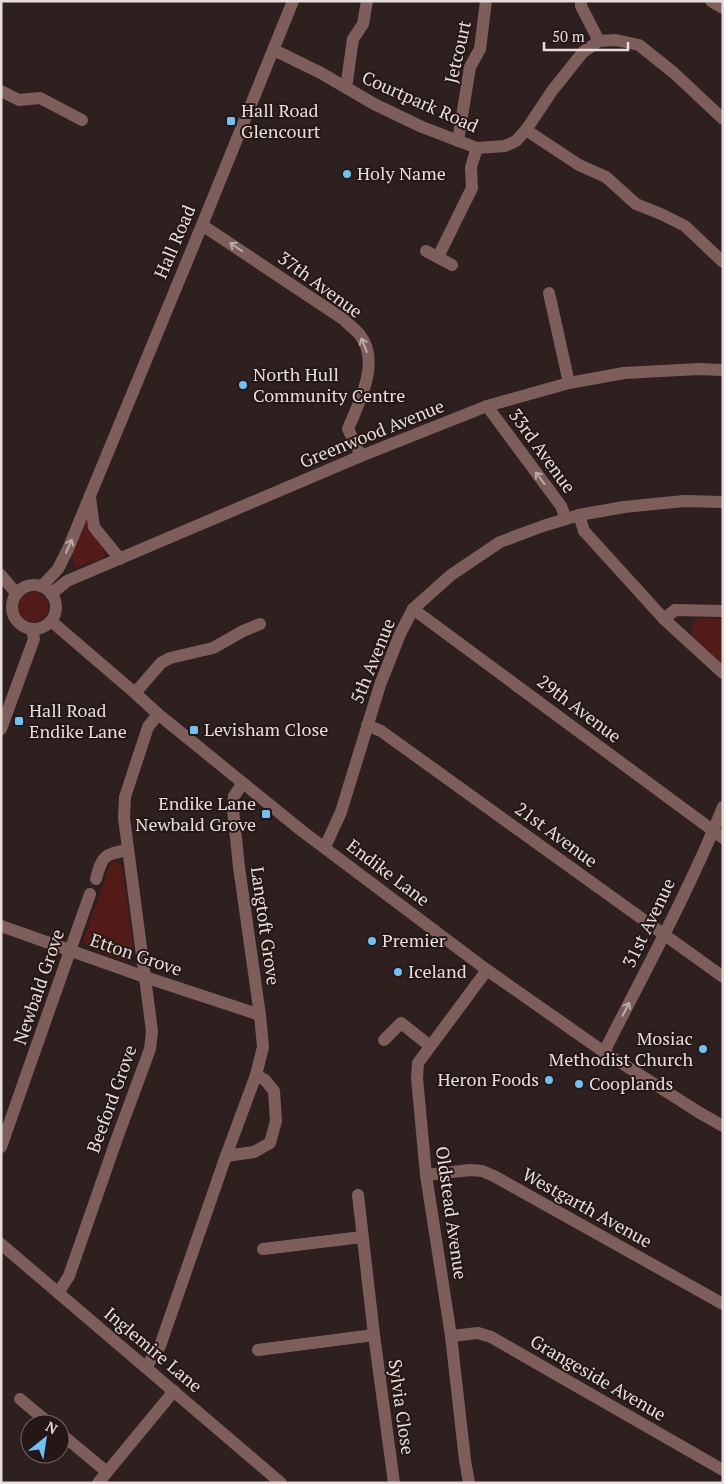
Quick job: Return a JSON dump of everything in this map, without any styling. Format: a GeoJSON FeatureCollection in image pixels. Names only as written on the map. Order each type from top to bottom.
{"type":"FeatureCollection","features":[{"type":"Feature","properties":{"kind":"street","name":"Hall Road"},"geometry":{"type":"LineString","coordinates":[[47,590],[90,497],[99,471],[293,1]]}},
{"type":"Feature","properties":{"kind":"street"},"geometry":{"type":"LineString","coordinates":[[346,88],[353,40],[363,24],[366,1]]}},
{"type":"Feature","properties":{"kind":"street","name":"Jetcourt"},"geometry":{"type":"LineString","coordinates":[[458,140],[470,67],[480,49],[486,1]]}},
{"type":"Feature","properties":{"kind":"street"},"geometry":{"type":"LineString","coordinates":[[581,1],[581,6],[599,41],[616,40],[639,45],[674,73],[723,119]]}},
{"type":"Feature","properties":{"kind":"street"},"geometry":{"type":"LineString","coordinates":[[711,1],[723,8]]}},
{"type":"Feature","properties":{"kind":"street","name":"Courtpark Road"},"geometry":{"type":"LineString","coordinates":[[274,50],[321,73],[381,108],[422,127],[477,148],[505,146],[516,141],[583,52],[599,41]]}},
{"type":"Feature","properties":{"kind":"street"},"geometry":{"type":"LineString","coordinates":[[1,91],[19,100],[40,98],[82,120]]}},
{"type":"Feature","properties":{"kind":"street"},"geometry":{"type":"LineString","coordinates":[[526,130],[579,165],[606,177],[636,204],[686,226],[723,262]]}},
{"type":"Feature","properties":{"kind":"street"},"geometry":{"type":"LineString","coordinates":[[438,257],[472,188],[471,167],[477,148]]}},
{"type":"Feature","properties":{"kind":"street","name":"37th Avenue"},"geometry":{"type":"LineString","coordinates":[[202,225],[343,319],[361,336],[368,356],[367,380],[348,429],[361,456]]}},
{"type":"Feature","properties":{"kind":"street"},"geometry":{"type":"LineString","coordinates":[[426,251],[452,265]]}},
{"type":"Feature","properties":{"kind":"street"},"geometry":{"type":"LineString","coordinates":[[549,293],[568,383]]}},
{"type":"Feature","properties":{"kind":"street","name":"Greenwood Avenue"},"geometry":{"type":"LineString","coordinates":[[47,590],[361,456],[487,406],[568,383],[624,373],[699,369],[723,370]]}},
{"type":"Feature","properties":{"kind":"street","name":"33rd Avenue"},"geometry":{"type":"LineString","coordinates":[[487,406],[561,506],[664,619],[723,673]]}},
{"type":"Feature","properties":{"kind":"street","name":"Hall Road"},"geometry":{"type":"LineString","coordinates":[[90,497],[94,527],[120,559]]}},
{"type":"Feature","properties":{"kind":"street","name":"5th Avenue"},"geometry":{"type":"LineString","coordinates":[[324,847],[342,812],[367,725],[383,676],[400,634],[413,609],[450,575],[500,542],[573,517],[624,507],[684,501],[723,502]]}},
{"type":"Feature","properties":{"kind":"street"},"geometry":{"type":"LineString","coordinates":[[1,575],[16,593]]}},
{"type":"Feature","properties":{"kind":"street"},"geometry":{"type":"LineString","coordinates":[[33,584],[47,590],[56,603],[51,621],[45,626],[32,629],[21,625],[6,607],[16,593],[24,587],[33,584]]}},
{"type":"Feature","properties":{"kind":"street","name":"29th Avenue"},"geometry":{"type":"LineString","coordinates":[[413,609],[718,834]]}},
{"type":"Feature","properties":{"kind":"street"},"geometry":{"type":"LineString","coordinates":[[664,619],[675,610],[723,611]]}},
{"type":"Feature","properties":{"kind":"street","name":"Endike Lane"},"geometry":{"type":"LineString","coordinates":[[51,621],[158,714],[243,783],[324,847],[487,970],[604,1052],[700,1114],[723,1126]]}},
{"type":"Feature","properties":{"kind":"street"},"geometry":{"type":"LineString","coordinates":[[135,693],[161,663],[170,658],[213,648],[260,624]]}},
{"type":"Feature","properties":{"kind":"street"},"geometry":{"type":"LineString","coordinates":[[1,729],[34,639],[32,629]]}},
{"type":"Feature","properties":{"kind":"street"},"geometry":{"type":"LineString","coordinates":[[96,880],[105,856],[128,850],[124,818],[125,797],[148,727],[158,714]]}},
{"type":"Feature","properties":{"kind":"street","name":"21st Avenue"},"geometry":{"type":"LineString","coordinates":[[367,725],[381,731],[723,977]]}},
{"type":"Feature","properties":{"kind":"street","name":"Langtoft Grove"},"geometry":{"type":"LineString","coordinates":[[146,1367],[160,1346],[256,1075],[263,1047],[233,809],[234,796],[243,783]]}},
{"type":"Feature","properties":{"kind":"street","name":"31st Avenue"},"geometry":{"type":"LineString","coordinates":[[604,1052],[664,934],[718,834],[723,807]]}},
{"type":"Feature","properties":{"kind":"street","name":"Beeford Grove"},"geometry":{"type":"LineString","coordinates":[[58,1293],[69,1276],[150,1049],[152,1031],[128,850]]}},
{"type":"Feature","properties":{"kind":"street","name":"Newbald Grove"},"geometry":{"type":"LineString","coordinates":[[1,1147],[90,894]]}},
{"type":"Feature","properties":{"kind":"street","name":"Etton Grove"},"geometry":{"type":"LineString","coordinates":[[1,926],[260,1016]]}},
{"type":"Feature","properties":{"kind":"street","name":"Oldstead Avenue"},"geometry":{"type":"LineString","coordinates":[[469,1483],[451,1336],[426,1175],[417,1078],[418,1063],[487,970]]}},
{"type":"Feature","properties":{"kind":"street"},"geometry":{"type":"LineString","coordinates":[[384,1040],[400,1024],[430,1046]]}},
{"type":"Feature","properties":{"kind":"street"},"geometry":{"type":"LineString","coordinates":[[226,1156],[254,1152],[270,1143],[276,1121],[274,1091],[265,1080],[256,1075]]}},
{"type":"Feature","properties":{"kind":"street","name":"Westgarth Avenue"},"geometry":{"type":"LineString","coordinates":[[426,1175],[470,1170],[482,1171],[723,1304]]}},
{"type":"Feature","properties":{"kind":"street","name":"Sylvia Close"},"geometry":{"type":"LineString","coordinates":[[358,1195],[394,1483]]}},
{"type":"Feature","properties":{"kind":"street"},"geometry":{"type":"LineString","coordinates":[[268,1244],[362,1237]]}},
{"type":"Feature","properties":{"kind":"street","name":"Inglemire Lane"},"geometry":{"type":"LineString","coordinates":[[1,1244],[282,1483]]}},
{"type":"Feature","properties":{"kind":"street","name":"Grangeside Avenue"},"geometry":{"type":"LineString","coordinates":[[451,1336],[478,1334],[492,1337],[723,1470]]}},
{"type":"Feature","properties":{"kind":"street"},"geometry":{"type":"LineString","coordinates":[[258,1350],[374,1335]]}},
{"type":"Feature","properties":{"kind":"street"},"geometry":{"type":"LineString","coordinates":[[98,1483],[174,1391]]}},
{"type":"Feature","properties":{"kind":"street"},"geometry":{"type":"LineString","coordinates":[[20,1399],[38,1414]]}},
{"type":"Feature","properties":{"kind":"street"},"geometry":{"type":"LineString","coordinates":[[70,1441],[107,1472]]}},
{"type":"Feature","properties":{"kind":"shaded area"},"geometry":{"type":"Polygon","coordinates":[[[86,514],[89,528],[105,550],[105,554],[103,558],[75,568],[73,565],[73,548],[86,514]]]}},
{"type":"Feature","properties":{"kind":"shaded area"},"geometry":{"type":"Polygon","coordinates":[[[33,592],[44,596],[48,607],[44,618],[33,622],[22,618],[18,607],[22,596],[33,592]]]}},
{"type":"Feature","properties":{"kind":"shaded area"},"geometry":{"type":"Polygon","coordinates":[[[700,616],[701,619],[723,618],[723,666],[693,637],[692,625],[700,616]]]}},
{"type":"Feature","properties":{"kind":"shaded area"},"geometry":{"type":"Polygon","coordinates":[[[111,862],[117,862],[122,865],[134,954],[130,960],[125,961],[87,947],[83,941],[111,862]]]}},
{"type":"Feature","properties":{"kind":"place","name":"Hall Road Glencourt"},"geometry":{"type":"Point","coordinates":[231,121]}},
{"type":"Feature","properties":{"kind":"place","name":"Holy Name"},"geometry":{"type":"Point","coordinates":[347,174]}},
{"type":"Feature","properties":{"kind":"place","name":"North Hull Community Centre"},"geometry":{"type":"Point","coordinates":[243,385]}},
{"type":"Feature","properties":{"kind":"place","name":"Hall Road Endike Lane"},"geometry":{"type":"Point","coordinates":[19,721]}},
{"type":"Feature","properties":{"kind":"place","name":"Levisham Close"},"geometry":{"type":"Point","coordinates":[194,730]}},
{"type":"Feature","properties":{"kind":"place","name":"Endike Lane Newbald Grove"},"geometry":{"type":"Point","coordinates":[266,814]}},
{"type":"Feature","properties":{"kind":"place","name":"Premier"},"geometry":{"type":"Point","coordinates":[372,941]}},
{"type":"Feature","properties":{"kind":"place","name":"Iceland"},"geometry":{"type":"Point","coordinates":[398,972]}},
{"type":"Feature","properties":{"kind":"place","name":"Mosiac Methodist Church"},"geometry":{"type":"Point","coordinates":[703,1049]}},
{"type":"Feature","properties":{"kind":"place","name":"Heron Foods"},"geometry":{"type":"Point","coordinates":[549,1080]}},
{"type":"Feature","properties":{"kind":"place","name":"Cooplands"},"geometry":{"type":"Point","coordinates":[579,1084]}}]}
